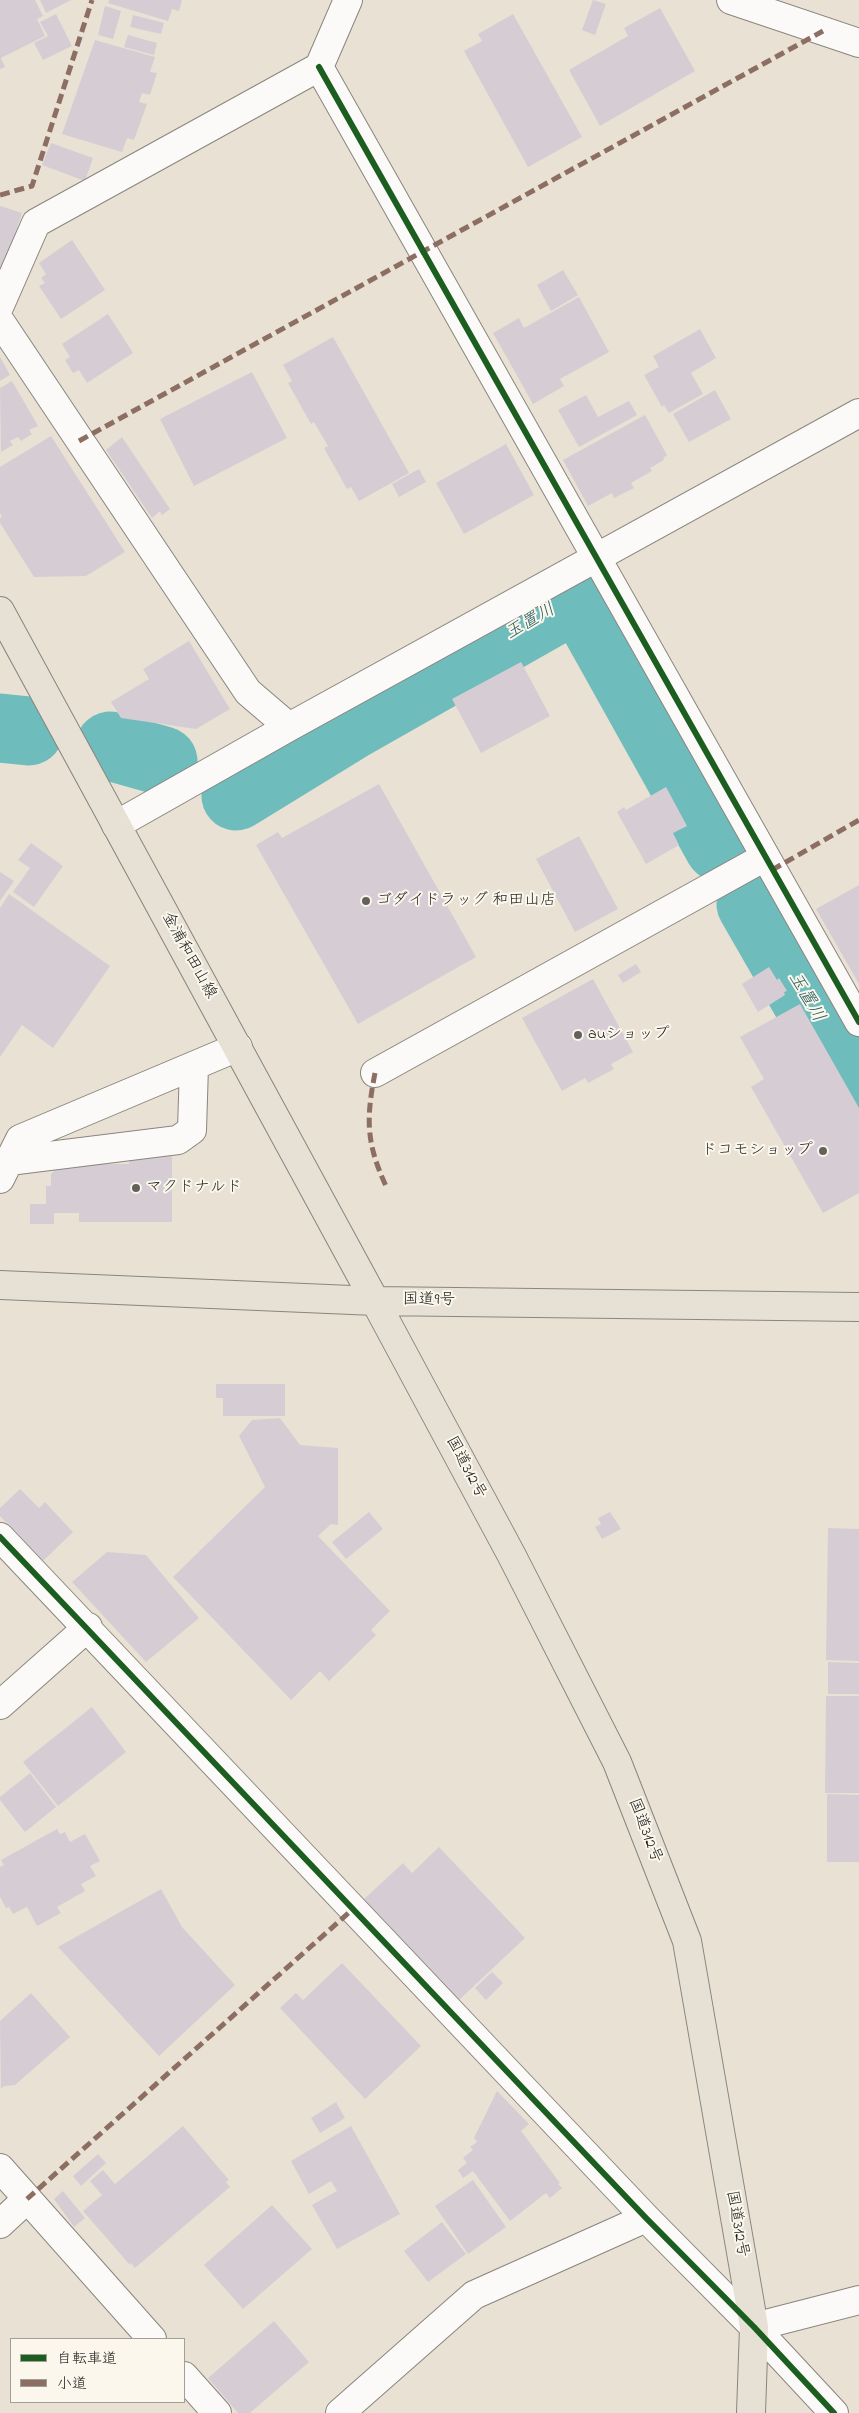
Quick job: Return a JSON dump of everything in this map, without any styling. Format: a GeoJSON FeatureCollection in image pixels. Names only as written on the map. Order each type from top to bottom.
{"type":"FeatureCollection","features":[{"type":"Feature","properties":{"kind":"main road","name":"金浦和田山線"},"geometry":{"type":"LineString","coordinates":[[0,611],[375,1300]]}},
{"type":"Feature","properties":{"kind":"main road","name":"国道9号"},"geometry":{"type":"LineString","coordinates":[[0,1285],[375,1300],[859,1307]]}},
{"type":"Feature","properties":{"kind":"main road","name":"国道312号"},"geometry":{"type":"LineString","coordinates":[[375,1300],[512,1556],[617,1762],[687,1941],[754,2327],[751,2413]]}},
{"type":"Feature","properties":{"kind":"street"},"geometry":{"type":"LineString","coordinates":[[0,306],[36,223],[319,67],[348,0]]}},
{"type":"Feature","properties":{"kind":"street"},"geometry":{"type":"LineString","coordinates":[[731,0],[859,43]]}},
{"type":"Feature","properties":{"kind":"street"},"geometry":{"type":"LineString","coordinates":[[319,67],[859,1022]]}},
{"type":"Feature","properties":{"kind":"street"},"geometry":{"type":"LineString","coordinates":[[0,321],[248,692],[289,727]]}},
{"type":"Feature","properties":{"kind":"street"},"geometry":{"type":"LineString","coordinates":[[116,825],[289,727],[859,413]]}},
{"type":"Feature","properties":{"kind":"street"},"geometry":{"type":"LineString","coordinates":[[375,1073],[765,857]]}},
{"type":"Feature","properties":{"kind":"street"},"geometry":{"type":"LineString","coordinates":[[4,1170],[20,1139],[238,1047]]}},
{"type":"Feature","properties":{"kind":"street"},"geometry":{"type":"LineString","coordinates":[[4,1170],[178,1140],[192,1130],[194,1066]]}},
{"type":"Feature","properties":{"kind":"street"},"geometry":{"type":"LineString","coordinates":[[0,1536],[646,2218],[754,2327],[834,2413]]}},
{"type":"Feature","properties":{"kind":"street"},"geometry":{"type":"LineString","coordinates":[[0,1705],[88,1627]]}},
{"type":"Feature","properties":{"kind":"street"},"geometry":{"type":"LineString","coordinates":[[0,2168],[151,2338]]}},
{"type":"Feature","properties":{"kind":"street"},"geometry":{"type":"LineString","coordinates":[[0,2224],[27,2199]]}},
{"type":"Feature","properties":{"kind":"street"},"geometry":{"type":"LineString","coordinates":[[340,2413],[474,2295],[646,2218]]}},
{"type":"Feature","properties":{"kind":"street"},"geometry":{"type":"LineString","coordinates":[[754,2327],[859,2300]]}},
{"type":"Feature","properties":{"kind":"street"},"geometry":{"type":"LineString","coordinates":[[185,2377],[217,2413]]}},
{"type":"Feature","properties":{"kind":"building"},"geometry":{"type":"Polygon","coordinates":[[[0,0],[35,0],[43,16],[37,19],[45,36],[1,58],[5,67],[0,69],[0,0]]]}},
{"type":"Feature","properties":{"kind":"building"},"geometry":{"type":"Polygon","coordinates":[[[40,0],[71,0],[46,13],[40,0]]]}},
{"type":"Feature","properties":{"kind":"building"},"geometry":{"type":"Polygon","coordinates":[[[109,0],[182,0],[179,11],[172,9],[168,21],[108,3],[109,0]]]}},
{"type":"Feature","properties":{"kind":"building"},"geometry":{"type":"Polygon","coordinates":[[[593,0],[606,4],[595,35],[582,30],[593,0]]]}},
{"type":"Feature","properties":{"kind":"building"},"geometry":{"type":"Polygon","coordinates":[[[105,6],[121,11],[113,39],[98,35],[105,6]]]}},
{"type":"Feature","properties":{"kind":"building"},"geometry":{"type":"Polygon","coordinates":[[[660,8],[695,71],[600,126],[569,70],[628,36],[624,28],[660,8]]]}},
{"type":"Feature","properties":{"kind":"building"},"geometry":{"type":"Polygon","coordinates":[[[56,14],[72,46],[43,60],[34,43],[48,36],[40,22],[56,14]]]}},
{"type":"Feature","properties":{"kind":"building"},"geometry":{"type":"Polygon","coordinates":[[[513,14],[582,137],[528,167],[464,51],[482,41],[478,34],[513,14]]]}},
{"type":"Feature","properties":{"kind":"building"},"geometry":{"type":"Polygon","coordinates":[[[133,15],[164,23],[161,34],[130,27],[133,15]]]}},
{"type":"Feature","properties":{"kind":"building"},"geometry":{"type":"Polygon","coordinates":[[[128,35],[157,43],[154,55],[124,47],[128,35]]]}},
{"type":"Feature","properties":{"kind":"building"},"geometry":{"type":"Polygon","coordinates":[[[95,40],[155,57],[150,72],[157,73],[150,95],[142,93],[139,102],[147,104],[134,140],[127,138],[122,152],[62,134],[95,40]]]}},
{"type":"Feature","properties":{"kind":"building"},"geometry":{"type":"Polygon","coordinates":[[[51,143],[93,158],[85,181],[42,165],[51,143]]]}},
{"type":"Feature","properties":{"kind":"building"},"geometry":{"type":"Polygon","coordinates":[[[0,206],[22,213],[3,271],[0,270],[0,206]]]}},
{"type":"Feature","properties":{"kind":"building"},"geometry":{"type":"Polygon","coordinates":[[[72,240],[105,290],[61,319],[39,286],[45,283],[41,278],[46,274],[39,263],[72,240]]]}},
{"type":"Feature","properties":{"kind":"building"},"geometry":{"type":"Polygon","coordinates":[[[563,270],[578,295],[551,311],[537,285],[563,270]]]}},
{"type":"Feature","properties":{"kind":"building"},"geometry":{"type":"Polygon","coordinates":[[[579,297],[609,352],[560,379],[564,386],[533,404],[493,333],[519,318],[524,328],[579,297]]]}},
{"type":"Feature","properties":{"kind":"building"},"geometry":{"type":"Polygon","coordinates":[[[108,314],[133,353],[87,383],[79,370],[73,373],[65,360],[70,357],[62,344],[108,314]]]}},
{"type":"Feature","properties":{"kind":"building"},"geometry":{"type":"Polygon","coordinates":[[[700,329],[716,358],[691,373],[703,394],[669,413],[664,405],[662,407],[644,375],[659,367],[653,356],[700,329]]]}},
{"type":"Feature","properties":{"kind":"building"},"geometry":{"type":"Polygon","coordinates":[[[333,337],[409,473],[359,501],[351,487],[347,489],[324,448],[328,446],[314,422],[311,424],[288,383],[292,381],[283,365],[333,337]]]}},
{"type":"Feature","properties":{"kind":"building"},"geometry":{"type":"Polygon","coordinates":[[[0,357],[10,375],[0,381],[0,357]]]}},
{"type":"Feature","properties":{"kind":"building"},"geometry":{"type":"Polygon","coordinates":[[[252,372],[287,438],[194,486],[160,419],[252,372]]]}},
{"type":"Feature","properties":{"kind":"building"},"geometry":{"type":"Polygon","coordinates":[[[12,381],[38,426],[29,430],[32,434],[21,441],[18,437],[10,441],[13,445],[1,452],[0,388],[12,381]]]}},
{"type":"Feature","properties":{"kind":"building"},"geometry":{"type":"Polygon","coordinates":[[[715,390],[731,419],[689,442],[673,414],[715,390]]]}},
{"type":"Feature","properties":{"kind":"building"},"geometry":{"type":"Polygon","coordinates":[[[586,395],[598,417],[629,401],[637,415],[579,447],[558,410],[586,395]]]}},
{"type":"Feature","properties":{"kind":"building"},"geometry":{"type":"Polygon","coordinates":[[[645,415],[667,455],[663,458],[664,460],[650,468],[652,471],[631,483],[634,488],[614,498],[612,493],[588,506],[563,460],[645,415]]]}},
{"type":"Feature","properties":{"kind":"building"},"geometry":{"type":"Polygon","coordinates":[[[51,436],[125,552],[86,576],[34,577],[0,523],[0,518],[2,517],[0,513],[0,467],[51,436]]]}},
{"type":"Feature","properties":{"kind":"building"},"geometry":{"type":"Polygon","coordinates":[[[122,437],[170,509],[162,515],[160,511],[152,518],[106,450],[122,437]]]}},
{"type":"Feature","properties":{"kind":"building"},"geometry":{"type":"Polygon","coordinates":[[[506,444],[534,495],[464,534],[436,483],[506,444]]]}},
{"type":"Feature","properties":{"kind":"building"},"geometry":{"type":"Polygon","coordinates":[[[419,469],[426,482],[399,497],[392,484],[419,469]]]}},
{"type":"Feature","properties":{"kind":"building"},"geometry":{"type":"Polygon","coordinates":[[[189,641],[230,709],[196,729],[121,718],[111,702],[149,679],[143,669],[189,641]]]}},
{"type":"Feature","properties":{"kind":"building"},"geometry":{"type":"Polygon","coordinates":[[[521,662],[550,716],[481,753],[452,699],[521,662]]]}},
{"type":"Feature","properties":{"kind":"building","name":"ゴダイドラッグ 和田山店"},"geometry":{"type":"Polygon","coordinates":[[[379,784],[476,957],[358,1024],[256,845],[278,832],[282,838],[379,784]]]}},
{"type":"Feature","properties":{"kind":"building"},"geometry":{"type":"Polygon","coordinates":[[[666,787],[687,826],[673,833],[679,845],[646,864],[617,812],[624,807],[626,810],[666,787]]]}},
{"type":"Feature","properties":{"kind":"building"},"geometry":{"type":"Polygon","coordinates":[[[579,836],[618,909],[575,932],[536,859],[579,836]]]}},
{"type":"Feature","properties":{"kind":"building"},"geometry":{"type":"Polygon","coordinates":[[[31,843],[63,866],[34,907],[13,892],[30,868],[18,860],[31,843]]]}},
{"type":"Feature","properties":{"kind":"building"},"geometry":{"type":"Polygon","coordinates":[[[0,872],[14,881],[0,901],[0,872]]]}},
{"type":"Feature","properties":{"kind":"building"},"geometry":{"type":"Polygon","coordinates":[[[859,885],[859,984],[816,909],[859,885]]]}},
{"type":"Feature","properties":{"kind":"building"},"geometry":{"type":"Polygon","coordinates":[[[9,894],[110,966],[53,1048],[22,1025],[0,1057],[0,908],[9,894]]]}},
{"type":"Feature","properties":{"kind":"building"},"geometry":{"type":"Polygon","coordinates":[[[636,964],[641,972],[623,983],[618,975],[636,964]]]}},
{"type":"Feature","properties":{"kind":"building"},"geometry":{"type":"Polygon","coordinates":[[[769,967],[787,991],[784,992],[785,995],[758,1012],[742,984],[769,967]]]}},
{"type":"Feature","properties":{"kind":"building","name":"auショップ"},"geometry":{"type":"Polygon","coordinates":[[[593,979],[633,1052],[611,1064],[614,1069],[588,1083],[585,1078],[562,1091],[522,1018],[593,979]]]}},
{"type":"Feature","properties":{"kind":"building","name":"ドコモショップ"},"geometry":{"type":"Polygon","coordinates":[[[800,1004],[859,1108],[859,1193],[823,1213],[751,1087],[764,1079],[740,1037],[800,1004]]]}},
{"type":"Feature","properties":{"kind":"building"},"geometry":{"type":"Polygon","coordinates":[[[128,1153],[172,1156],[172,1222],[79,1222],[79,1213],[54,1213],[54,1224],[30,1224],[30,1204],[46,1204],[46,1186],[51,1186],[51,1174],[58,1167],[69,1164],[129,1164],[128,1153]]]}},
{"type":"Feature","properties":{"kind":"building"},"geometry":{"type":"Polygon","coordinates":[[[216,1384],[285,1384],[285,1416],[223,1416],[223,1398],[216,1398],[216,1384]]]}},
{"type":"Feature","properties":{"kind":"building"},"geometry":{"type":"Polygon","coordinates":[[[280,1418],[300,1445],[338,1448],[338,1525],[331,1524],[318,1536],[390,1611],[371,1630],[376,1635],[329,1681],[320,1671],[291,1700],[173,1577],[265,1487],[239,1436],[252,1420],[280,1418]]]}},
{"type":"Feature","properties":{"kind":"building"},"geometry":{"type":"Polygon","coordinates":[[[20,1489],[39,1508],[45,1502],[73,1532],[43,1561],[0,1516],[0,1508],[20,1489]]]}},
{"type":"Feature","properties":{"kind":"building"},"geometry":{"type":"Polygon","coordinates":[[[369,1512],[383,1529],[346,1559],[332,1542],[369,1512]]]}},
{"type":"Feature","properties":{"kind":"building"},"geometry":{"type":"Polygon","coordinates":[[[610,1512],[621,1529],[602,1539],[595,1527],[601,1524],[598,1518],[610,1512]]]}},
{"type":"Feature","properties":{"kind":"building"},"geometry":{"type":"Polygon","coordinates":[[[828,1528],[859,1529],[859,1661],[826,1660],[828,1528]]]}},
{"type":"Feature","properties":{"kind":"building"},"geometry":{"type":"Polygon","coordinates":[[[107,1552],[146,1555],[199,1618],[146,1662],[72,1582],[107,1552]]]}},
{"type":"Feature","properties":{"kind":"building"},"geometry":{"type":"Polygon","coordinates":[[[828,1662],[859,1663],[859,1694],[828,1694],[828,1662]]]}},
{"type":"Feature","properties":{"kind":"building"},"geometry":{"type":"Polygon","coordinates":[[[826,1696],[859,1696],[859,1793],[825,1793],[826,1696]]]}},
{"type":"Feature","properties":{"kind":"building"},"geometry":{"type":"Polygon","coordinates":[[[92,1707],[126,1752],[58,1806],[23,1762],[92,1707]]]}},
{"type":"Feature","properties":{"kind":"building"},"geometry":{"type":"Polygon","coordinates":[[[30,1773],[56,1807],[25,1832],[0,1800],[0,1797],[30,1773]]]}},
{"type":"Feature","properties":{"kind":"building"},"geometry":{"type":"Polygon","coordinates":[[[827,1794],[859,1795],[859,1862],[827,1862],[827,1794]]]}},
{"type":"Feature","properties":{"kind":"building"},"geometry":{"type":"Polygon","coordinates":[[[57,1829],[60,1834],[65,1832],[70,1842],[85,1834],[100,1861],[90,1866],[96,1876],[81,1884],[85,1891],[57,1907],[61,1913],[37,1926],[27,1907],[13,1914],[9,1907],[6,1908],[0,1897],[0,1867],[4,1865],[1,1860],[57,1829]]]}},
{"type":"Feature","properties":{"kind":"building"},"geometry":{"type":"Polygon","coordinates":[[[439,1847],[525,1938],[457,2002],[362,1901],[403,1863],[412,1873],[439,1847]]]}},
{"type":"Feature","properties":{"kind":"building"},"geometry":{"type":"Polygon","coordinates":[[[161,1889],[182,1927],[235,1985],[159,2056],[58,1947],[161,1889]]]}},
{"type":"Feature","properties":{"kind":"building"},"geometry":{"type":"Polygon","coordinates":[[[342,1963],[421,2046],[365,2099],[280,2008],[296,1993],[303,2000],[342,1963]]]}},
{"type":"Feature","properties":{"kind":"building"},"geometry":{"type":"Polygon","coordinates":[[[492,1972],[503,1983],[486,2000],[475,1988],[492,1972]]]}},
{"type":"Feature","properties":{"kind":"building"},"geometry":{"type":"Polygon","coordinates":[[[31,1993],[70,2037],[15,2085],[4,2086],[1,2089],[0,2021],[31,1993]]]}},
{"type":"Feature","properties":{"kind":"building"},"geometry":{"type":"Polygon","coordinates":[[[497,2091],[529,2124],[521,2131],[562,2188],[550,2198],[546,2193],[510,2221],[473,2171],[463,2178],[458,2170],[467,2163],[463,2158],[473,2150],[470,2147],[477,2142],[474,2138],[497,2091]]]}},
{"type":"Feature","properties":{"kind":"building"},"geometry":{"type":"Polygon","coordinates":[[[336,2102],[345,2118],[320,2133],[311,2118],[336,2102]]]}},
{"type":"Feature","properties":{"kind":"building"},"geometry":{"type":"Polygon","coordinates":[[[183,2126],[229,2180],[226,2182],[230,2187],[135,2268],[131,2263],[130,2265],[83,2211],[102,2195],[90,2181],[103,2170],[115,2184],[183,2126]]]}},
{"type":"Feature","properties":{"kind":"building"},"geometry":{"type":"Polygon","coordinates":[[[351,2126],[400,2214],[337,2249],[312,2205],[337,2191],[331,2181],[309,2194],[291,2161],[351,2126]]]}},
{"type":"Feature","properties":{"kind":"building"},"geometry":{"type":"Polygon","coordinates":[[[98,2154],[106,2163],[81,2186],[73,2176],[98,2154]]]}},
{"type":"Feature","properties":{"kind":"building"},"geometry":{"type":"Polygon","coordinates":[[[473,2180],[506,2227],[468,2254],[435,2206],[473,2180]]]}},
{"type":"Feature","properties":{"kind":"building"},"geometry":{"type":"Polygon","coordinates":[[[63,2191],[85,2218],[74,2227],[54,2199],[63,2191]]]}},
{"type":"Feature","properties":{"kind":"building"},"geometry":{"type":"Polygon","coordinates":[[[272,2205],[312,2249],[243,2309],[204,2265],[272,2205]]]}},
{"type":"Feature","properties":{"kind":"building"},"geometry":{"type":"Polygon","coordinates":[[[442,2222],[466,2254],[428,2282],[404,2251],[442,2222]]]}},
{"type":"Feature","properties":{"kind":"building"},"geometry":{"type":"Polygon","coordinates":[[[274,2321],[309,2362],[250,2413],[238,2413],[208,2378],[274,2321]]]}},
{"type":"Feature","properties":{"kind":"waterway","name":"玉置川"},"geometry":{"type":"LineString","coordinates":[[236,796],[350,726],[579,596],[719,847]]}},
{"type":"Feature","properties":{"kind":"waterway","name":"玉置川"},"geometry":{"type":"LineString","coordinates":[[0,728],[29,731]]}},
{"type":"Feature","properties":{"kind":"waterway","name":"玉置川"},"geometry":{"type":"LineString","coordinates":[[110,746],[163,761]]}},
{"type":"Feature","properties":{"kind":"waterway","name":"玉置川"},"geometry":{"type":"LineString","coordinates":[[751,904],[859,1092]]}},
{"type":"Feature","properties":{"kind":"marked path"},"geometry":{"type":"LineString","coordinates":[[0,195],[32,186],[92,0]]}},
{"type":"Feature","properties":{"kind":"marked path"},"geometry":{"type":"LineString","coordinates":[[79,441],[823,31]]}},
{"type":"Feature","properties":{"kind":"marked path"},"geometry":{"type":"LineString","coordinates":[[772,870],[859,820]]}},
{"type":"Feature","properties":{"kind":"marked path"},"geometry":{"type":"LineString","coordinates":[[375,1073],[369,1118],[371,1143],[379,1171],[386,1186]]}},
{"type":"Feature","properties":{"kind":"marked path"},"geometry":{"type":"LineString","coordinates":[[27,2199],[353,1909]]}},
{"type":"Feature","properties":{"kind":"cycle path"},"geometry":{"type":"LineString","coordinates":[[319,67],[859,1022]]}},
{"type":"Feature","properties":{"kind":"cycle path"},"geometry":{"type":"LineString","coordinates":[[0,1537],[646,2218],[754,2327],[834,2413]]}},
{"type":"Feature","properties":{"kind":"place","name":"ゴダイドラッグ 和田山店"},"geometry":{"type":"Point","coordinates":[366,901]}},
{"type":"Feature","properties":{"kind":"place","name":"auショップ"},"geometry":{"type":"Point","coordinates":[578,1035]}},
{"type":"Feature","properties":{"kind":"place","name":"ドコモショップ"},"geometry":{"type":"Point","coordinates":[823,1151]}},
{"type":"Feature","properties":{"kind":"place","name":"マクドナルド"},"geometry":{"type":"Point","coordinates":[136,1188]}}]}
